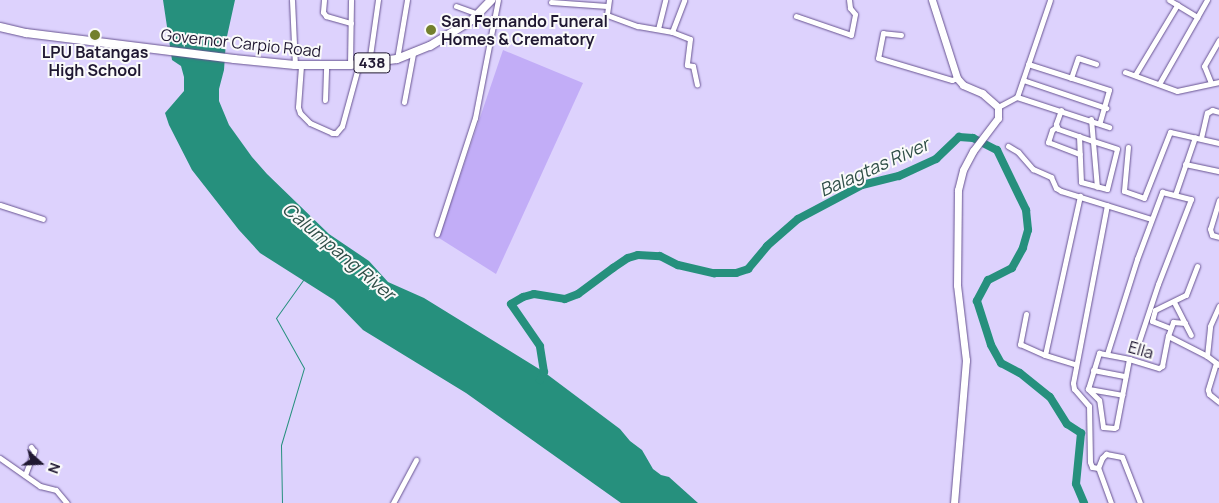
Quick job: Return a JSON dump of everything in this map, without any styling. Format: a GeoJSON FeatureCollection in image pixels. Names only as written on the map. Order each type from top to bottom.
{"type":"FeatureCollection","features":[{"type":"Feature","properties":{"kind":"main road","name":"Governor Carpio Road"},"geometry":{"type":"LineString","coordinates":[[0,27],[43,35],[234,59],[298,65],[354,65],[413,54],[452,34],[478,14],[491,0]]}},
{"type":"Feature","properties":{"kind":"street"},"geometry":{"type":"LineString","coordinates":[[292,0],[298,65],[298,107],[300,113],[310,123],[332,134],[336,133],[342,126],[354,65],[351,0]]}},
{"type":"Feature","properties":{"kind":"street"},"geometry":{"type":"LineString","coordinates":[[324,0],[323,12],[326,16],[351,22]]}},
{"type":"Feature","properties":{"kind":"street"},"geometry":{"type":"LineString","coordinates":[[369,63],[378,0]]}},
{"type":"Feature","properties":{"kind":"street"},"geometry":{"type":"LineString","coordinates":[[396,58],[407,0]]}},
{"type":"Feature","properties":{"kind":"street"},"geometry":{"type":"LineString","coordinates":[[437,234],[475,118],[494,34],[498,0]]}},
{"type":"Feature","properties":{"kind":"street"},"geometry":{"type":"LineString","coordinates":[[609,0],[607,6],[608,15],[638,26],[672,32],[690,39],[687,65],[693,66],[697,85]]}},
{"type":"Feature","properties":{"kind":"street"},"geometry":{"type":"LineString","coordinates":[[658,29],[665,0]]}},
{"type":"Feature","properties":{"kind":"street"},"geometry":{"type":"LineString","coordinates":[[672,32],[684,0]]}},
{"type":"Feature","properties":{"kind":"street"},"geometry":{"type":"LineString","coordinates":[[796,16],[851,35],[855,14],[850,8],[849,0]]}},
{"type":"Feature","properties":{"kind":"street"},"geometry":{"type":"LineString","coordinates":[[932,0],[957,78],[963,85],[982,93],[998,107],[998,118],[983,137],[963,170],[958,190],[957,285],[966,360],[954,503]]}},
{"type":"Feature","properties":{"kind":"street"},"geometry":{"type":"LineString","coordinates":[[998,107],[1016,97],[1050,0]]}},
{"type":"Feature","properties":{"kind":"street"},"geometry":{"type":"LineString","coordinates":[[1169,0],[1197,17]]}},
{"type":"Feature","properties":{"kind":"street"},"geometry":{"type":"LineString","coordinates":[[1159,84],[1206,0]]}},
{"type":"Feature","properties":{"kind":"street"},"geometry":{"type":"LineString","coordinates":[[551,2],[607,6]]}},
{"type":"Feature","properties":{"kind":"street"},"geometry":{"type":"LineString","coordinates":[[1135,75],[1177,5]]}},
{"type":"Feature","properties":{"kind":"street"},"geometry":{"type":"LineString","coordinates":[[456,6],[478,14]]}},
{"type":"Feature","properties":{"kind":"street"},"geometry":{"type":"LineString","coordinates":[[901,36],[884,33],[878,58],[952,80],[957,78]]}},
{"type":"Feature","properties":{"kind":"street"},"geometry":{"type":"LineString","coordinates":[[1211,83],[1204,66],[1219,40]]}},
{"type":"Feature","properties":{"kind":"street"},"geometry":{"type":"LineString","coordinates":[[404,102],[413,54]]}},
{"type":"Feature","properties":{"kind":"street"},"geometry":{"type":"LineString","coordinates":[[1071,78],[1078,58],[1096,64]]}},
{"type":"Feature","properties":{"kind":"street"},"geometry":{"type":"LineString","coordinates":[[1028,64],[1109,90],[1106,108],[1100,122]]}},
{"type":"Feature","properties":{"kind":"street"},"geometry":{"type":"LineString","coordinates":[[325,100],[326,66]]}},
{"type":"Feature","properties":{"kind":"street"},"geometry":{"type":"LineString","coordinates":[[1125,72],[1177,91],[1219,82]]}},
{"type":"Feature","properties":{"kind":"street"},"geometry":{"type":"LineString","coordinates":[[1022,80],[1106,108]]}},
{"type":"Feature","properties":{"kind":"street"},"geometry":{"type":"LineString","coordinates":[[1016,97],[1109,126]]}},
{"type":"Feature","properties":{"kind":"street"},"geometry":{"type":"LineString","coordinates":[[1061,110],[1056,127],[1052,130],[1048,142],[1080,154]]}},
{"type":"Feature","properties":{"kind":"street"},"geometry":{"type":"LineString","coordinates":[[1175,195],[1185,164],[1207,113],[1212,110],[1219,112]]}},
{"type":"Feature","properties":{"kind":"street"},"geometry":{"type":"LineString","coordinates":[[1091,119],[1097,187]]}},
{"type":"Feature","properties":{"kind":"street"},"geometry":{"type":"LineString","coordinates":[[1056,127],[1116,149],[1108,189],[1081,182],[1079,136]]}},
{"type":"Feature","properties":{"kind":"street"},"geometry":{"type":"LineString","coordinates":[[1128,147],[1124,191],[1144,198],[1168,134],[1172,131],[1219,143]]}},
{"type":"Feature","properties":{"kind":"street"},"geometry":{"type":"LineString","coordinates":[[1008,146],[1018,152],[1033,169],[1051,178],[1056,188],[1151,219]]}},
{"type":"Feature","properties":{"kind":"street"},"geometry":{"type":"LineString","coordinates":[[1185,164],[1219,171]]}},
{"type":"Feature","properties":{"kind":"street"},"geometry":{"type":"LineString","coordinates":[[1107,354],[1151,219],[1162,192],[1191,199],[1158,284],[1137,347]]}},
{"type":"Feature","properties":{"kind":"street"},"geometry":{"type":"LineString","coordinates":[[1045,355],[1080,196]]}},
{"type":"Feature","properties":{"kind":"street"},"geometry":{"type":"LineString","coordinates":[[1219,200],[1210,233],[1219,237]]}},
{"type":"Feature","properties":{"kind":"street"},"geometry":{"type":"LineString","coordinates":[[1098,468],[1091,465],[1089,406],[1074,389],[1075,364],[1107,204]]}},
{"type":"Feature","properties":{"kind":"street"},"geometry":{"type":"LineString","coordinates":[[0,205],[43,219]]}},
{"type":"Feature","properties":{"kind":"street"},"geometry":{"type":"LineString","coordinates":[[1170,328],[1152,320],[1157,307],[1174,302],[1186,295],[1197,266]]}},
{"type":"Feature","properties":{"kind":"street"},"geometry":{"type":"LineString","coordinates":[[1174,302],[1191,335]]}},
{"type":"Feature","properties":{"kind":"street"},"geometry":{"type":"LineString","coordinates":[[1207,356],[1212,320],[1219,306]]}},
{"type":"Feature","properties":{"kind":"street"},"geometry":{"type":"LineString","coordinates":[[1026,314],[1020,344],[1045,355],[1075,364]]}},
{"type":"Feature","properties":{"kind":"street"},"geometry":{"type":"LineString","coordinates":[[1168,336],[1173,322],[1185,322]]}},
{"type":"Feature","properties":{"kind":"street","name":"Ella"},"geometry":{"type":"LineString","coordinates":[[1093,370],[1099,353],[1161,368],[1168,336],[1207,356],[1218,364]]}},
{"type":"Feature","properties":{"kind":"street"},"geometry":{"type":"LineString","coordinates":[[1088,389],[1099,400],[1105,428],[1114,428],[1116,426],[1129,359]]}},
{"type":"Feature","properties":{"kind":"street"},"geometry":{"type":"LineString","coordinates":[[1218,364],[1208,390],[1209,394],[1219,402]]}},
{"type":"Feature","properties":{"kind":"street"},"geometry":{"type":"LineString","coordinates":[[1088,389],[1093,370],[1125,376]]}},
{"type":"Feature","properties":{"kind":"street"},"geometry":{"type":"LineString","coordinates":[[1088,389],[1122,394]]}},
{"type":"Feature","properties":{"kind":"street"},"geometry":{"type":"LineString","coordinates":[[25,475],[34,451],[31,447]]}},
{"type":"Feature","properties":{"kind":"street"},"geometry":{"type":"LineString","coordinates":[[1111,503],[1098,468],[1106,454],[1122,457],[1140,503]]}},
{"type":"Feature","properties":{"kind":"street"},"geometry":{"type":"LineString","coordinates":[[0,458],[40,486],[58,491],[67,503]]}},
{"type":"Feature","properties":{"kind":"street"},"geometry":{"type":"LineString","coordinates":[[393,503],[416,460]]}},
{"type":"Feature","properties":{"kind":"shaded area"},"geometry":{"type":"Polygon","coordinates":[[[503,50],[583,83],[496,274],[439,238],[503,50]]]}},
{"type":"Feature","properties":{"kind":"water","name":"Calumpang River"},"geometry":{"type":"Polygon","coordinates":[[[163,0],[235,0],[226,41],[219,101],[229,125],[252,157],[329,234],[369,261],[388,282],[424,298],[544,372],[620,429],[630,441],[642,450],[653,469],[661,475],[669,477],[698,503],[621,503],[466,393],[363,330],[334,300],[260,253],[239,230],[192,170],[169,125],[165,113],[184,91],[184,77],[181,66],[172,60],[163,0]]]}},
{"type":"Feature","properties":{"kind":"waterway","name":"Balagtas River"},"geometry":{"type":"LineString","coordinates":[[540,380],[544,372],[540,346],[511,304],[523,297],[534,294],[565,299],[578,294],[628,258],[638,255],[660,256],[678,265],[714,273],[736,273],[748,269],[767,246],[798,219],[862,185],[899,176],[936,159],[959,137],[973,138],[997,150],[1026,210],[1028,230],[1023,248],[1012,268],[988,280],[977,301],[991,345],[1001,363],[1020,373],[1050,397],[1067,424],[1081,433],[1076,484],[1084,503]]}},
{"type":"Feature","properties":{"kind":"waterway"},"geometry":{"type":"LineString","coordinates":[[282,503],[281,445],[304,368],[276,318],[303,280]]}},
{"type":"Feature","properties":{"kind":"place","name":"San Fernando Funeral Homes & Crematory"},"geometry":{"type":"Point","coordinates":[431,30]}},
{"type":"Feature","properties":{"kind":"place","name":"LPU Batangas High School"},"geometry":{"type":"Point","coordinates":[95,35]}}]}
